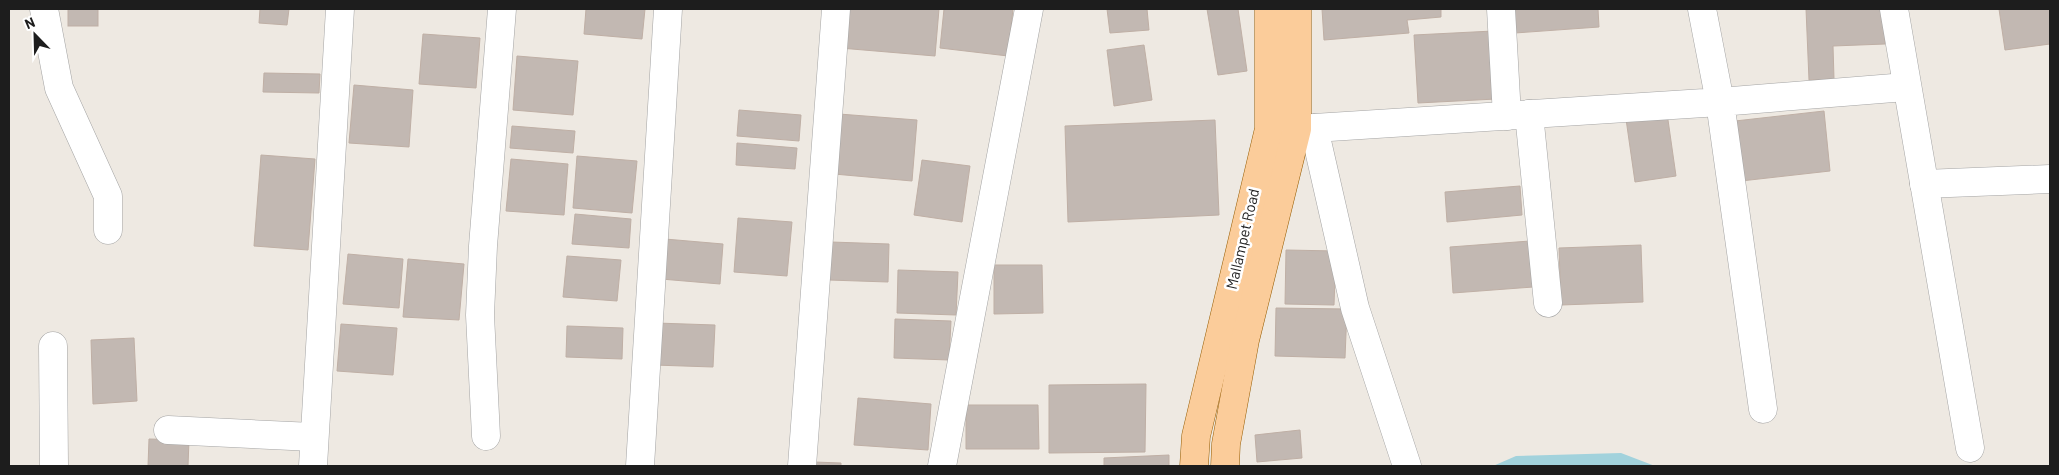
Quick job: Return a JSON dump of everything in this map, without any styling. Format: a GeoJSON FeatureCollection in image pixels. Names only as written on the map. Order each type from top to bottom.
{"type":"FeatureCollection","features":[{"type":"Feature","properties":{"kind":"main road","name":"Mallampet Road"},"geometry":{"type":"LineString","coordinates":[[1194,466],[1196,436],[1269,129],[1269,9]]}},
{"type":"Feature","properties":{"kind":"main road","name":"Mallampet Road"},"geometry":{"type":"LineString","coordinates":[[1226,466],[1226,444],[1245,340],[1306,128],[1297,9]]}},
{"type":"Feature","properties":{"kind":"street"},"geometry":{"type":"LineString","coordinates":[[44,9],[59,88],[108,196],[108,230]]}},
{"type":"Feature","properties":{"kind":"street"},"geometry":{"type":"LineString","coordinates":[[313,466],[313,437],[340,9]]}},
{"type":"Feature","properties":{"kind":"street"},"geometry":{"type":"LineString","coordinates":[[486,436],[480,315],[483,246],[502,9]]}},
{"type":"Feature","properties":{"kind":"street"},"geometry":{"type":"LineString","coordinates":[[640,466],[668,9]]}},
{"type":"Feature","properties":{"kind":"street"},"geometry":{"type":"LineString","coordinates":[[802,466],[836,9]]}},
{"type":"Feature","properties":{"kind":"street"},"geometry":{"type":"LineString","coordinates":[[942,466],[1028,9]]}},
{"type":"Feature","properties":{"kind":"street"},"geometry":{"type":"LineString","coordinates":[[1501,9],[1548,303]]}},
{"type":"Feature","properties":{"kind":"street"},"geometry":{"type":"LineString","coordinates":[[1702,9],[1720,102],[1763,409]]}},
{"type":"Feature","properties":{"kind":"street"},"geometry":{"type":"LineString","coordinates":[[1894,9],[1970,448]]}},
{"type":"Feature","properties":{"kind":"street"},"geometry":{"type":"LineString","coordinates":[[1269,129],[1720,102],[1906,87]]}},
{"type":"Feature","properties":{"kind":"street"},"geometry":{"type":"LineString","coordinates":[[1306,128],[1355,308],[1407,466]]}},
{"type":"Feature","properties":{"kind":"street"},"geometry":{"type":"LineString","coordinates":[[1924,184],[2050,179]]}},
{"type":"Feature","properties":{"kind":"street"},"geometry":{"type":"LineString","coordinates":[[52,346],[54,466]]}},
{"type":"Feature","properties":{"kind":"street"},"geometry":{"type":"LineString","coordinates":[[168,430],[313,437]]}},
{"type":"Feature","properties":{"kind":"water"},"geometry":{"type":"Polygon","coordinates":[[[1621,453],[1655,466],[1493,466],[1516,456],[1621,453]]]}},
{"type":"Feature","properties":{"kind":"building"},"geometry":{"type":"Polygon","coordinates":[[[68,9],[98,9],[98,26],[68,26],[68,9]]]}},
{"type":"Feature","properties":{"kind":"building"},"geometry":{"type":"Polygon","coordinates":[[[260,9],[289,9],[287,25],[259,23],[260,9]]]}},
{"type":"Feature","properties":{"kind":"building"},"geometry":{"type":"Polygon","coordinates":[[[586,9],[645,9],[642,39],[584,34],[586,9]]]}},
{"type":"Feature","properties":{"kind":"building"},"geometry":{"type":"Polygon","coordinates":[[[843,9],[939,9],[935,56],[840,48],[843,9]]]}},
{"type":"Feature","properties":{"kind":"building"},"geometry":{"type":"Polygon","coordinates":[[[944,9],[1013,9],[1008,56],[940,48],[944,9]]]}},
{"type":"Feature","properties":{"kind":"building"},"geometry":{"type":"Polygon","coordinates":[[[1107,9],[1147,9],[1149,30],[1110,33],[1107,9]]]}},
{"type":"Feature","properties":{"kind":"building"},"geometry":{"type":"Polygon","coordinates":[[[1207,9],[1238,9],[1247,71],[1218,75],[1207,9]]]}},
{"type":"Feature","properties":{"kind":"building"},"geometry":{"type":"Polygon","coordinates":[[[1322,9],[1441,9],[1441,17],[1407,20],[1409,33],[1324,40],[1322,9]]]}},
{"type":"Feature","properties":{"kind":"building"},"geometry":{"type":"Polygon","coordinates":[[[1513,9],[1598,9],[1599,27],[1515,33],[1513,9]]]}},
{"type":"Feature","properties":{"kind":"building"},"geometry":{"type":"Polygon","coordinates":[[[1806,9],[1884,9],[1885,44],[1833,46],[1834,79],[1809,80],[1806,9]]]}},
{"type":"Feature","properties":{"kind":"building"},"geometry":{"type":"Polygon","coordinates":[[[1999,9],[2050,9],[2050,44],[2005,50],[1999,9]]]}},
{"type":"Feature","properties":{"kind":"building"},"geometry":{"type":"Polygon","coordinates":[[[1493,31],[1496,99],[1418,103],[1414,35],[1493,31]]]}},
{"type":"Feature","properties":{"kind":"building"},"geometry":{"type":"Polygon","coordinates":[[[423,34],[480,38],[476,88],[419,84],[423,34]]]}},
{"type":"Feature","properties":{"kind":"building"},"geometry":{"type":"Polygon","coordinates":[[[1144,45],[1152,100],[1114,106],[1107,50],[1144,45]]]}},
{"type":"Feature","properties":{"kind":"building"},"geometry":{"type":"Polygon","coordinates":[[[517,56],[578,61],[573,115],[513,110],[517,56]]]}},
{"type":"Feature","properties":{"kind":"building"},"geometry":{"type":"Polygon","coordinates":[[[264,73],[320,74],[319,93],[263,92],[264,73]]]}},
{"type":"Feature","properties":{"kind":"building"},"geometry":{"type":"Polygon","coordinates":[[[354,85],[413,90],[409,147],[349,143],[354,85]]]}},
{"type":"Feature","properties":{"kind":"building"},"geometry":{"type":"Polygon","coordinates":[[[739,110],[801,115],[799,141],[737,136],[739,110]]]}},
{"type":"Feature","properties":{"kind":"building"},"geometry":{"type":"Polygon","coordinates":[[[1824,111],[1830,171],[1741,181],[1735,121],[1824,111]]]}},
{"type":"Feature","properties":{"kind":"building"},"geometry":{"type":"Polygon","coordinates":[[[1667,113],[1676,176],[1635,182],[1626,119],[1667,113]]]}},
{"type":"Feature","properties":{"kind":"building"},"geometry":{"type":"Polygon","coordinates":[[[839,114],[917,120],[912,181],[834,174],[839,114]]]}},
{"type":"Feature","properties":{"kind":"building"},"geometry":{"type":"Polygon","coordinates":[[[1215,120],[1219,215],[1068,222],[1065,126],[1215,120]]]}},
{"type":"Feature","properties":{"kind":"building"},"geometry":{"type":"Polygon","coordinates":[[[512,126],[575,131],[573,153],[510,148],[512,126]]]}},
{"type":"Feature","properties":{"kind":"building"},"geometry":{"type":"Polygon","coordinates":[[[737,143],[797,148],[795,169],[736,165],[737,143]]]}},
{"type":"Feature","properties":{"kind":"building"},"geometry":{"type":"Polygon","coordinates":[[[261,155],[315,159],[308,250],[254,246],[261,155]]]}},
{"type":"Feature","properties":{"kind":"building"},"geometry":{"type":"Polygon","coordinates":[[[577,156],[637,161],[632,213],[573,208],[577,156]]]}},
{"type":"Feature","properties":{"kind":"building"},"geometry":{"type":"Polygon","coordinates":[[[511,159],[568,164],[564,215],[506,211],[511,159]]]}},
{"type":"Feature","properties":{"kind":"building"},"geometry":{"type":"Polygon","coordinates":[[[922,160],[970,166],[962,222],[914,215],[922,160]]]}},
{"type":"Feature","properties":{"kind":"building"},"geometry":{"type":"Polygon","coordinates":[[[1520,186],[1522,215],[1447,222],[1445,192],[1520,186]]]}},
{"type":"Feature","properties":{"kind":"building"},"geometry":{"type":"Polygon","coordinates":[[[575,214],[631,219],[629,248],[572,244],[575,214]]]}},
{"type":"Feature","properties":{"kind":"building"},"geometry":{"type":"Polygon","coordinates":[[[738,218],[792,222],[787,276],[734,272],[738,218]]]}},
{"type":"Feature","properties":{"kind":"building"},"geometry":{"type":"Polygon","coordinates":[[[665,239],[723,244],[720,284],[661,279],[665,239]]]}},
{"type":"Feature","properties":{"kind":"building"},"geometry":{"type":"Polygon","coordinates":[[[1530,241],[1533,287],[1453,293],[1450,247],[1530,241]]]}},
{"type":"Feature","properties":{"kind":"building"},"geometry":{"type":"Polygon","coordinates":[[[831,242],[889,244],[888,282],[829,280],[831,242]]]}},
{"type":"Feature","properties":{"kind":"building"},"geometry":{"type":"Polygon","coordinates":[[[1641,245],[1643,302],[1561,305],[1559,248],[1641,245]]]}},
{"type":"Feature","properties":{"kind":"building"},"geometry":{"type":"Polygon","coordinates":[[[1286,250],[1336,251],[1334,305],[1285,304],[1286,250]]]}},
{"type":"Feature","properties":{"kind":"building"},"geometry":{"type":"Polygon","coordinates":[[[348,254],[403,259],[399,308],[343,304],[348,254]]]}},
{"type":"Feature","properties":{"kind":"building"},"geometry":{"type":"Polygon","coordinates":[[[567,256],[621,260],[617,301],[563,297],[567,256]]]}},
{"type":"Feature","properties":{"kind":"building"},"geometry":{"type":"Polygon","coordinates":[[[408,259],[464,264],[459,320],[403,317],[408,259]]]}},
{"type":"Feature","properties":{"kind":"building"},"geometry":{"type":"Polygon","coordinates":[[[994,265],[1042,265],[1043,313],[994,314],[994,265]]]}},
{"type":"Feature","properties":{"kind":"building"},"geometry":{"type":"Polygon","coordinates":[[[898,270],[958,272],[956,315],[897,313],[898,270]]]}},
{"type":"Feature","properties":{"kind":"building"},"geometry":{"type":"Polygon","coordinates":[[[1276,308],[1347,309],[1345,358],[1275,356],[1276,308]]]}},
{"type":"Feature","properties":{"kind":"building"},"geometry":{"type":"Polygon","coordinates":[[[895,319],[951,321],[949,360],[894,358],[895,319]]]}},
{"type":"Feature","properties":{"kind":"building"},"geometry":{"type":"Polygon","coordinates":[[[656,323],[715,325],[713,367],[654,365],[656,323]]]}},
{"type":"Feature","properties":{"kind":"building"},"geometry":{"type":"Polygon","coordinates":[[[341,324],[397,328],[393,375],[337,371],[341,324]]]}},
{"type":"Feature","properties":{"kind":"building"},"geometry":{"type":"Polygon","coordinates":[[[567,326],[623,328],[622,359],[566,357],[567,326]]]}},
{"type":"Feature","properties":{"kind":"building"},"geometry":{"type":"Polygon","coordinates":[[[134,338],[137,401],[93,404],[91,340],[134,338]]]}},
{"type":"Feature","properties":{"kind":"building"},"geometry":{"type":"Polygon","coordinates":[[[1146,384],[1145,452],[1049,453],[1049,385],[1146,384]]]}},
{"type":"Feature","properties":{"kind":"building"},"geometry":{"type":"Polygon","coordinates":[[[858,398],[931,404],[928,450],[854,445],[858,398]]]}},
{"type":"Feature","properties":{"kind":"building"},"geometry":{"type":"Polygon","coordinates":[[[966,405],[1038,405],[1039,449],[966,449],[966,405]]]}},
{"type":"Feature","properties":{"kind":"building"},"geometry":{"type":"Polygon","coordinates":[[[1300,430],[1302,458],[1257,462],[1255,435],[1300,430]]]}},
{"type":"Feature","properties":{"kind":"building"},"geometry":{"type":"Polygon","coordinates":[[[149,439],[189,440],[188,466],[148,466],[149,439]]]}},
{"type":"Feature","properties":{"kind":"building"},"geometry":{"type":"Polygon","coordinates":[[[1169,455],[1169,466],[1104,466],[1104,458],[1169,455]]]}},
{"type":"Feature","properties":{"kind":"building"},"geometry":{"type":"Polygon","coordinates":[[[814,462],[841,463],[841,466],[814,466],[814,462]]]}}]}
